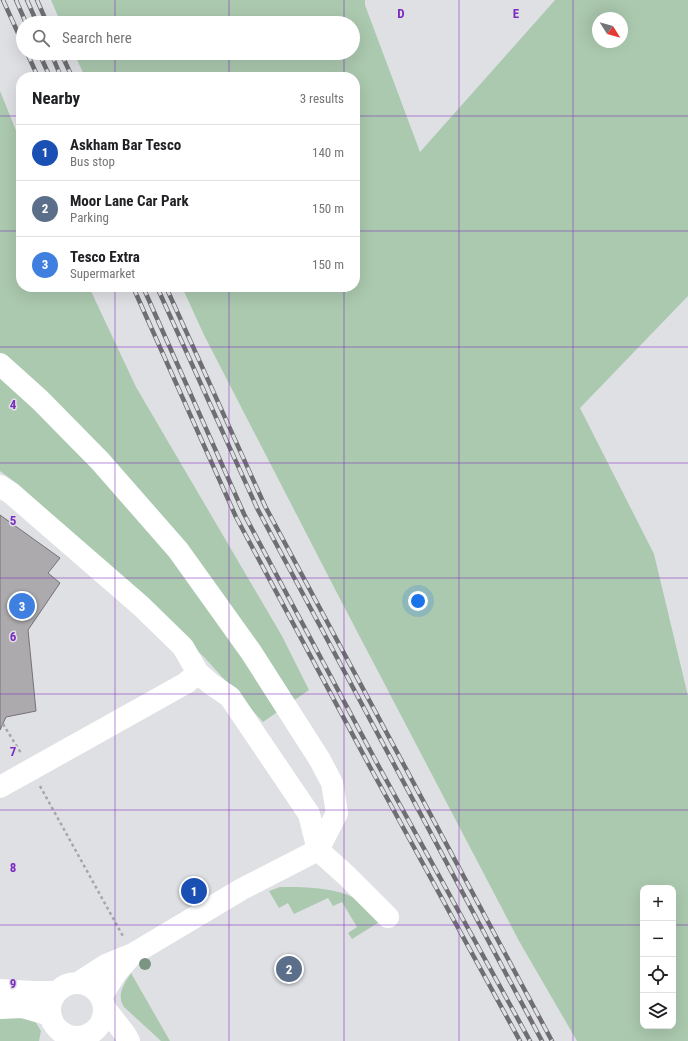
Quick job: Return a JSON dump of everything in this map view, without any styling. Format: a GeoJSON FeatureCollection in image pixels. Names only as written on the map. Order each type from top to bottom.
{"type":"FeatureCollection","features":[{"type":"Feature","properties":{"kind":"street"},"geometry":{"type":"LineString","coordinates":[[0,364],[40,400],[100,461],[178,550],[251,652],[320,760],[332,783],[337,813],[318,850],[242,889],[133,954],[106,965],[78,983]]}},
{"type":"Feature","properties":{"kind":"street"},"geometry":{"type":"LineString","coordinates":[[0,486],[12,494],[141,606],[183,647],[198,673],[230,697],[309,814],[318,850],[348,876],[388,918]]}},
{"type":"Feature","properties":{"kind":"street"},"geometry":{"type":"LineString","coordinates":[[0,787],[180,686],[198,673]]}},
{"type":"Feature","properties":{"kind":"street"},"geometry":{"type":"LineString","coordinates":[[0,1008],[22,1007],[50,1028],[67,1036],[86,1038],[96,1029],[103,1019],[102,1002],[116,973],[133,954]]}},
{"type":"Feature","properties":{"kind":"street"},"geometry":{"type":"LineString","coordinates":[[50,1028],[50,1007],[56,992],[70,984],[78,983],[92,987],[129,1041]]}},
{"type":"Feature","properties":{"kind":"street"},"geometry":{"type":"LineString","coordinates":[[0,990],[56,992]]}},
{"type":"Feature","properties":{"kind":"path"},"geometry":{"type":"LineString","coordinates":[[3,724],[31,769],[133,954]]}},
{"type":"Feature","properties":{"kind":"green space"},"geometry":{"type":"Polygon","coordinates":[[[51,0],[365,0],[365,5],[420,152],[555,0],[688,0],[688,296],[580,408],[654,554],[688,696],[688,1041],[577,1041],[519,941],[338,595],[204,335],[184,292],[360,292],[360,72],[83,72],[77,60],[360,60],[360,16],[58,16],[51,0]]]}},
{"type":"Feature","properties":{"kind":"green space"},"geometry":{"type":"Polygon","coordinates":[[[0,91],[16,131],[16,292],[91,292],[136,387],[282,636],[309,690],[263,722],[204,657],[98,556],[19,485],[0,471],[0,91]]]}},
{"type":"Feature","properties":{"kind":"green space"},"geometry":{"type":"Polygon","coordinates":[[[280,887],[302,887],[336,891],[357,899],[368,907],[381,921],[352,939],[348,933],[357,927],[342,902],[333,906],[328,898],[294,914],[288,903],[279,908],[269,891],[280,887]]]}},
{"type":"Feature","properties":{"kind":"green space"},"geometry":{"type":"Polygon","coordinates":[[[131,973],[170,1041],[161,1041],[124,1007],[121,994],[131,973]]]}},
{"type":"Feature","properties":{"kind":"green space"},"geometry":{"type":"Polygon","coordinates":[[[7,1013],[35,1021],[41,1031],[39,1041],[0,1041],[0,1015],[7,1013]]]}},
{"type":"Feature","properties":{"kind":"building"},"geometry":{"type":"Polygon","coordinates":[[[0,515],[60,558],[48,573],[60,583],[28,630],[36,711],[6,717],[0,730],[0,515]]]}},
{"type":"Feature","properties":{"kind":"railway"},"geometry":{"type":"LineString","coordinates":[[3,0],[16,29]]}},
{"type":"Feature","properties":{"kind":"railway"},"geometry":{"type":"LineString","coordinates":[[16,0],[23,16]]}},
{"type":"Feature","properties":{"kind":"railway"},"geometry":{"type":"LineString","coordinates":[[27,0],[34,16]]}},
{"type":"Feature","properties":{"kind":"railway"},"geometry":{"type":"LineString","coordinates":[[37,0],[44,16]]}},
{"type":"Feature","properties":{"kind":"railway"},"geometry":{"type":"LineString","coordinates":[[30,60],[36,72]]}},
{"type":"Feature","properties":{"kind":"railway"},"geometry":{"type":"LineString","coordinates":[[42,60],[48,72]]}},
{"type":"Feature","properties":{"kind":"railway"},"geometry":{"type":"LineString","coordinates":[[54,60],[59,72]]}},
{"type":"Feature","properties":{"kind":"railway"},"geometry":{"type":"LineString","coordinates":[[64,60],[70,72]]}},
{"type":"Feature","properties":{"kind":"railway"},"geometry":{"type":"LineString","coordinates":[[135,292],[236,517],[370,767],[520,1041]]}},
{"type":"Feature","properties":{"kind":"railway"},"geometry":{"type":"LineString","coordinates":[[145,292],[244,514],[378,765],[530,1041]]}},
{"type":"Feature","properties":{"kind":"railway"},"geometry":{"type":"LineString","coordinates":[[159,292],[258,510],[542,1041]]}},
{"type":"Feature","properties":{"kind":"railway"},"geometry":{"type":"LineString","coordinates":[[168,292],[265,506],[552,1041]]}},
{"type":"Feature","properties":{"kind":"place","name":"Tesco Extra"},"geometry":{"type":"Point","coordinates":[22,606]}},
{"type":"Feature","properties":{"kind":"place","name":"Askham Bar Tesco"},"geometry":{"type":"Point","coordinates":[194,891]}},
{"type":"Feature","properties":{"kind":"place","name":"Moor Lane Car Park"},"geometry":{"type":"Point","coordinates":[289,969]}}]}
